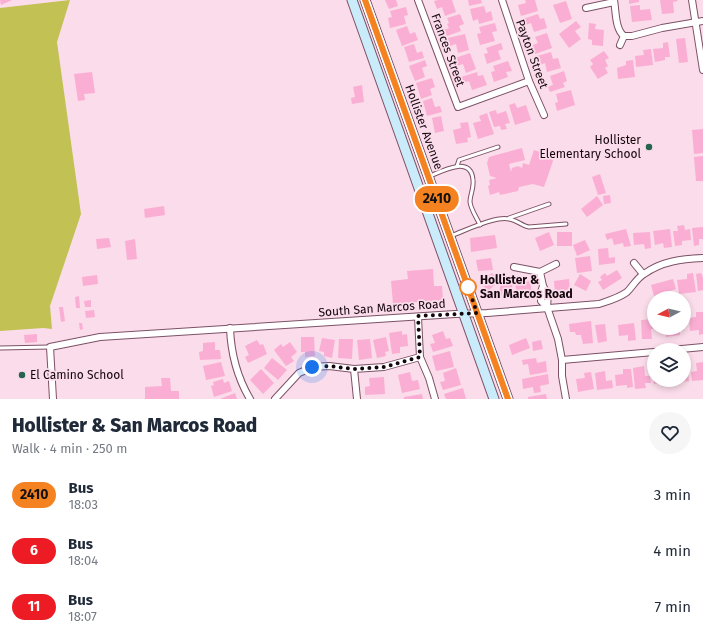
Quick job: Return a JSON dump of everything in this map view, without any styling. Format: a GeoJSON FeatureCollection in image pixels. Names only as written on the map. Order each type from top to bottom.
{"type":"FeatureCollection","features":[{"type":"Feature","properties":{"kind":"main road","name":"Hollister Avenue"},"geometry":{"type":"LineString","coordinates":[[352,0],[494,399]]}},
{"type":"Feature","properties":{"kind":"main road","name":"Hollister Avenue"},"geometry":{"type":"LineString","coordinates":[[365,0],[508,399]]}},
{"type":"Feature","properties":{"kind":"street","name":"Frances Street"},"geometry":{"type":"LineString","coordinates":[[418,0],[458,107],[529,81]]}},
{"type":"Feature","properties":{"kind":"street","name":"Payton Street"},"geometry":{"type":"LineString","coordinates":[[502,0],[529,81],[544,115]]}},
{"type":"Feature","properties":{"kind":"street"},"geometry":{"type":"LineString","coordinates":[[692,0],[703,70]]}},
{"type":"Feature","properties":{"kind":"street"},"geometry":{"type":"LineString","coordinates":[[586,8],[614,1],[618,26],[623,36],[620,45]]}},
{"type":"Feature","properties":{"kind":"street"},"geometry":{"type":"LineString","coordinates":[[623,36],[632,36],[703,21]]}},
{"type":"Feature","properties":{"kind":"street","name":"South San Marcos Road"},"geometry":{"type":"LineString","coordinates":[[50,347],[100,337],[598,304],[612,300],[627,292],[644,274],[668,262],[703,258]]}},
{"type":"Feature","properties":{"kind":"street"},"geometry":{"type":"LineString","coordinates":[[634,263],[644,274]]}},
{"type":"Feature","properties":{"kind":"street"},"geometry":{"type":"LineString","coordinates":[[514,267],[540,272],[556,264]]}},
{"type":"Feature","properties":{"kind":"street"},"geometry":{"type":"LineString","coordinates":[[540,272],[543,286],[547,291],[547,307],[558,339],[566,399]]}},
{"type":"Feature","properties":{"kind":"street"},"geometry":{"type":"LineString","coordinates":[[418,316],[420,357],[436,399]]}},
{"type":"Feature","properties":{"kind":"street"},"geometry":{"type":"LineString","coordinates":[[230,328],[232,355],[238,374],[250,399]]}},
{"type":"Feature","properties":{"kind":"street"},"geometry":{"type":"LineString","coordinates":[[691,348],[703,346]]}},
{"type":"Feature","properties":{"kind":"street"},"geometry":{"type":"LineString","coordinates":[[50,347],[53,399]]}},
{"type":"Feature","properties":{"kind":"street"},"geometry":{"type":"LineString","coordinates":[[562,360],[647,353]]}},
{"type":"Feature","properties":{"kind":"street"},"geometry":{"type":"LineString","coordinates":[[275,399],[299,373],[312,367],[329,366],[354,369],[384,367],[420,357]]}},
{"type":"Feature","properties":{"kind":"street"},"geometry":{"type":"LineString","coordinates":[[354,369],[357,399]]}},
{"type":"Feature","properties":{"kind":"lane"},"geometry":{"type":"LineString","coordinates":[[457,166],[459,160],[498,147]]}},
{"type":"Feature","properties":{"kind":"lane"},"geometry":{"type":"LineString","coordinates":[[429,177],[451,167],[457,166],[466,168],[471,172],[473,180],[470,201],[480,225]]}},
{"type":"Feature","properties":{"kind":"lane"},"geometry":{"type":"LineString","coordinates":[[450,236],[480,225],[508,218],[549,204]]}},
{"type":"Feature","properties":{"kind":"lane"},"geometry":{"type":"LineString","coordinates":[[508,218],[529,227],[566,224]]}},
{"type":"Feature","properties":{"kind":"lane"},"geometry":{"type":"LineString","coordinates":[[0,348],[50,347]]}},
{"type":"Feature","properties":{"kind":"shaded area"},"geometry":{"type":"Polygon","coordinates":[[[70,0],[57,42],[81,214],[50,306],[52,329],[43,328],[0,331],[0,8],[70,0]]]}},
{"type":"Feature","properties":{"kind":"building"},"geometry":{"type":"Polygon","coordinates":[[[0,0],[12,0],[1,5],[0,0]]]}},
{"type":"Feature","properties":{"kind":"building"},"geometry":{"type":"Polygon","coordinates":[[[385,0],[396,0],[398,6],[389,9],[385,0]]]}},
{"type":"Feature","properties":{"kind":"building"},"geometry":{"type":"Polygon","coordinates":[[[452,0],[456,12],[445,16],[442,7],[437,9],[434,1],[452,0]]]}},
{"type":"Feature","properties":{"kind":"building"},"geometry":{"type":"Polygon","coordinates":[[[468,0],[481,0],[482,3],[469,6],[468,0]]]}},
{"type":"Feature","properties":{"kind":"building"},"geometry":{"type":"Polygon","coordinates":[[[525,0],[535,0],[538,11],[521,16],[518,5],[526,3],[525,0]]]}},
{"type":"Feature","properties":{"kind":"building"},"geometry":{"type":"Polygon","coordinates":[[[629,0],[639,0],[639,2],[629,4],[629,0]]]}},
{"type":"Feature","properties":{"kind":"building"},"geometry":{"type":"Polygon","coordinates":[[[660,0],[677,0],[678,1],[673,2],[674,13],[662,14],[660,0]]]}},
{"type":"Feature","properties":{"kind":"building"},"geometry":{"type":"Polygon","coordinates":[[[566,1],[572,19],[560,23],[553,5],[566,1]]]}},
{"type":"Feature","properties":{"kind":"building"},"geometry":{"type":"Polygon","coordinates":[[[640,5],[640,10],[650,9],[652,20],[632,22],[630,6],[640,5]]]}},
{"type":"Feature","properties":{"kind":"building"},"geometry":{"type":"Polygon","coordinates":[[[484,6],[486,13],[491,11],[493,20],[479,24],[478,19],[473,21],[470,9],[484,6]]]}},
{"type":"Feature","properties":{"kind":"building"},"geometry":{"type":"Polygon","coordinates":[[[406,7],[408,15],[404,16],[406,24],[390,28],[388,18],[392,17],[390,11],[406,7]]]}},
{"type":"Feature","properties":{"kind":"building"},"geometry":{"type":"Polygon","coordinates":[[[460,14],[464,24],[459,26],[461,31],[447,36],[444,30],[449,28],[447,18],[460,14]]]}},
{"type":"Feature","properties":{"kind":"building"},"geometry":{"type":"Polygon","coordinates":[[[538,14],[540,19],[544,18],[547,28],[534,32],[531,23],[525,25],[523,19],[538,14]]]}},
{"type":"Feature","properties":{"kind":"building"},"geometry":{"type":"Polygon","coordinates":[[[576,21],[581,27],[575,31],[581,39],[569,48],[559,34],[576,21]]]}},
{"type":"Feature","properties":{"kind":"building"},"geometry":{"type":"Polygon","coordinates":[[[495,23],[497,31],[492,32],[495,41],[480,45],[477,34],[481,33],[479,27],[495,23]]]}},
{"type":"Feature","properties":{"kind":"building"},"geometry":{"type":"Polygon","coordinates":[[[589,23],[596,24],[595,29],[604,30],[603,46],[592,45],[592,40],[588,39],[589,23]]]}},
{"type":"Feature","properties":{"kind":"building"},"geometry":{"type":"Polygon","coordinates":[[[407,26],[410,34],[415,32],[418,40],[402,46],[396,30],[407,26]]]}},
{"type":"Feature","properties":{"kind":"building"},"geometry":{"type":"Polygon","coordinates":[[[547,33],[552,48],[535,54],[533,45],[538,43],[535,37],[547,33]]]}},
{"type":"Feature","properties":{"kind":"building"},"geometry":{"type":"Polygon","coordinates":[[[465,34],[469,50],[458,53],[456,44],[450,46],[448,38],[465,34]]]}},
{"type":"Feature","properties":{"kind":"building"},"geometry":{"type":"Polygon","coordinates":[[[685,38],[688,62],[679,63],[676,39],[685,38]]]}},
{"type":"Feature","properties":{"kind":"building"},"geometry":{"type":"Polygon","coordinates":[[[668,42],[670,57],[665,57],[665,60],[655,62],[653,49],[663,48],[663,43],[668,42]]]}},
{"type":"Feature","properties":{"kind":"building"},"geometry":{"type":"Polygon","coordinates":[[[501,43],[503,49],[498,51],[501,59],[487,64],[484,54],[488,53],[486,48],[501,43]]]}},
{"type":"Feature","properties":{"kind":"building"},"geometry":{"type":"Polygon","coordinates":[[[414,44],[417,53],[422,51],[424,58],[409,62],[404,47],[414,44]]]}},
{"type":"Feature","properties":{"kind":"building"},"geometry":{"type":"Polygon","coordinates":[[[651,49],[653,65],[636,67],[635,56],[644,55],[643,50],[651,49]]]}},
{"type":"Feature","properties":{"kind":"building"},"geometry":{"type":"Polygon","coordinates":[[[604,51],[609,58],[605,60],[608,66],[605,68],[608,73],[598,79],[590,67],[593,64],[590,60],[604,51]]]}},
{"type":"Feature","properties":{"kind":"building"},"geometry":{"type":"Polygon","coordinates":[[[551,52],[553,59],[558,58],[561,68],[547,72],[545,63],[540,65],[537,56],[551,52]]]}},
{"type":"Feature","properties":{"kind":"building"},"geometry":{"type":"Polygon","coordinates":[[[470,53],[476,69],[466,73],[463,64],[457,66],[455,58],[470,53]]]}},
{"type":"Feature","properties":{"kind":"building"},"geometry":{"type":"Polygon","coordinates":[[[425,60],[427,66],[422,68],[425,77],[415,81],[409,66],[425,60]]]}},
{"type":"Feature","properties":{"kind":"building"},"geometry":{"type":"Polygon","coordinates":[[[633,60],[635,77],[618,79],[617,68],[626,65],[626,61],[633,60]]]}},
{"type":"Feature","properties":{"kind":"building"},"geometry":{"type":"Polygon","coordinates":[[[508,61],[512,71],[506,72],[508,77],[494,82],[491,72],[495,71],[493,66],[508,61]]]}},
{"type":"Feature","properties":{"kind":"building"},"geometry":{"type":"Polygon","coordinates":[[[564,71],[567,81],[563,83],[565,87],[550,92],[548,87],[553,85],[550,76],[564,71]]]}},
{"type":"Feature","properties":{"kind":"building"},"geometry":{"type":"Polygon","coordinates":[[[92,72],[95,93],[84,94],[85,100],[78,101],[74,74],[92,72]]]}},
{"type":"Feature","properties":{"kind":"building"},"geometry":{"type":"Polygon","coordinates":[[[477,72],[478,76],[483,75],[487,85],[472,90],[469,81],[463,83],[461,77],[477,72]]]}},
{"type":"Feature","properties":{"kind":"building"},"geometry":{"type":"Polygon","coordinates":[[[432,78],[435,87],[430,89],[432,95],[421,99],[416,83],[432,78]]]}},
{"type":"Feature","properties":{"kind":"building"},"geometry":{"type":"Polygon","coordinates":[[[362,85],[364,102],[352,104],[351,98],[355,97],[353,87],[362,85]]]}},
{"type":"Feature","properties":{"kind":"building"},"geometry":{"type":"Polygon","coordinates":[[[571,90],[575,105],[557,111],[555,103],[558,102],[556,94],[571,90]]]}},
{"type":"Feature","properties":{"kind":"building"},"geometry":{"type":"Polygon","coordinates":[[[432,98],[435,107],[440,106],[442,112],[427,116],[423,101],[432,98]]]}},
{"type":"Feature","properties":{"kind":"building"},"geometry":{"type":"Polygon","coordinates":[[[515,103],[517,108],[526,105],[531,120],[515,125],[509,105],[515,103]]]}},
{"type":"Feature","properties":{"kind":"building"},"geometry":{"type":"Polygon","coordinates":[[[496,110],[497,114],[506,111],[510,123],[505,124],[507,129],[501,130],[500,126],[494,127],[489,112],[496,110]]]}},
{"type":"Feature","properties":{"kind":"building"},"geometry":{"type":"Polygon","coordinates":[[[487,113],[494,134],[478,139],[473,123],[481,121],[479,116],[487,113]]]}},
{"type":"Feature","properties":{"kind":"building"},"geometry":{"type":"Polygon","coordinates":[[[441,116],[444,131],[435,133],[432,118],[441,116]]]}},
{"type":"Feature","properties":{"kind":"building"},"geometry":{"type":"Polygon","coordinates":[[[468,122],[471,137],[467,138],[468,142],[456,144],[453,130],[461,128],[460,123],[468,122]]]}},
{"type":"Feature","properties":{"kind":"building"},"geometry":{"type":"Polygon","coordinates":[[[703,129],[703,153],[694,154],[692,130],[703,129]]]}},
{"type":"Feature","properties":{"kind":"building"},"geometry":{"type":"Polygon","coordinates":[[[522,148],[525,160],[509,164],[511,172],[512,168],[518,166],[522,168],[523,163],[529,165],[534,150],[552,156],[553,161],[544,187],[533,184],[519,187],[518,191],[500,195],[499,192],[490,195],[488,186],[490,185],[489,180],[497,178],[490,176],[487,163],[489,157],[522,148]]]}},
{"type":"Feature","properties":{"kind":"building"},"geometry":{"type":"Polygon","coordinates":[[[703,156],[703,181],[696,181],[694,157],[703,156]]]}},
{"type":"Feature","properties":{"kind":"building"},"geometry":{"type":"Polygon","coordinates":[[[600,174],[606,193],[598,195],[592,177],[600,174]]]}},
{"type":"Feature","properties":{"kind":"building"},"geometry":{"type":"Polygon","coordinates":[[[610,195],[611,203],[604,204],[603,196],[610,195]]]}},
{"type":"Feature","properties":{"kind":"building"},"geometry":{"type":"Polygon","coordinates":[[[597,196],[603,205],[587,217],[581,209],[597,196]]]}},
{"type":"Feature","properties":{"kind":"building"},"geometry":{"type":"Polygon","coordinates":[[[164,206],[165,215],[145,218],[144,209],[164,206]]]}},
{"type":"Feature","properties":{"kind":"building"},"geometry":{"type":"Polygon","coordinates":[[[684,225],[685,230],[690,229],[691,240],[682,241],[682,245],[675,246],[673,231],[678,231],[677,226],[684,225]]]}},
{"type":"Feature","properties":{"kind":"building"},"geometry":{"type":"Polygon","coordinates":[[[703,227],[703,239],[699,239],[699,245],[694,246],[692,228],[703,227]]]}},
{"type":"Feature","properties":{"kind":"building"},"geometry":{"type":"Polygon","coordinates":[[[626,229],[631,246],[624,247],[623,243],[614,245],[612,238],[607,240],[605,234],[626,229]]]}},
{"type":"Feature","properties":{"kind":"building"},"geometry":{"type":"Polygon","coordinates":[[[670,229],[672,247],[664,248],[663,243],[655,245],[653,231],[670,229]]]}},
{"type":"Feature","properties":{"kind":"building"},"geometry":{"type":"Polygon","coordinates":[[[549,232],[554,245],[540,251],[535,238],[549,232]]]}},
{"type":"Feature","properties":{"kind":"building"},"geometry":{"type":"Polygon","coordinates":[[[557,232],[572,232],[572,246],[557,246],[557,232]]]}},
{"type":"Feature","properties":{"kind":"building"},"geometry":{"type":"Polygon","coordinates":[[[650,232],[651,248],[645,249],[644,244],[634,245],[633,233],[650,232]]]}},
{"type":"Feature","properties":{"kind":"building"},"geometry":{"type":"Polygon","coordinates":[[[495,235],[497,248],[471,252],[470,238],[495,235]]]}},
{"type":"Feature","properties":{"kind":"building"},"geometry":{"type":"Polygon","coordinates":[[[109,238],[111,247],[97,249],[96,239],[109,238]]]}},
{"type":"Feature","properties":{"kind":"building"},"geometry":{"type":"Polygon","coordinates":[[[135,239],[137,259],[127,260],[125,241],[135,239]]]}},
{"type":"Feature","properties":{"kind":"building"},"geometry":{"type":"Polygon","coordinates":[[[585,240],[590,250],[577,256],[573,245],[585,240]]]}},
{"type":"Feature","properties":{"kind":"building"},"geometry":{"type":"Polygon","coordinates":[[[608,248],[609,258],[615,257],[615,263],[599,265],[598,249],[608,248]]]}},
{"type":"Feature","properties":{"kind":"building"},"geometry":{"type":"Polygon","coordinates":[[[590,256],[592,271],[577,273],[575,258],[590,256]]]}},
{"type":"Feature","properties":{"kind":"building"},"geometry":{"type":"Polygon","coordinates":[[[491,258],[493,270],[478,271],[476,260],[491,258]]]}},
{"type":"Feature","properties":{"kind":"building"},"geometry":{"type":"Polygon","coordinates":[[[433,269],[434,286],[442,286],[443,300],[393,304],[391,281],[408,279],[407,271],[433,269]]]}},
{"type":"Feature","properties":{"kind":"building"},"geometry":{"type":"Polygon","coordinates":[[[617,270],[622,278],[603,290],[598,282],[602,280],[600,277],[605,273],[607,276],[617,270]]]}},
{"type":"Feature","properties":{"kind":"building"},"geometry":{"type":"Polygon","coordinates":[[[492,273],[499,281],[488,291],[480,282],[492,273]]]}},
{"type":"Feature","properties":{"kind":"building"},"geometry":{"type":"Polygon","coordinates":[[[693,273],[696,292],[679,291],[677,280],[687,279],[687,274],[693,273]]]}},
{"type":"Feature","properties":{"kind":"building"},"geometry":{"type":"Polygon","coordinates":[[[701,273],[703,278],[703,290],[698,291],[696,274],[701,273]]]}},
{"type":"Feature","properties":{"kind":"building"},"geometry":{"type":"Polygon","coordinates":[[[580,274],[591,281],[586,291],[574,285],[580,274]]]}},
{"type":"Feature","properties":{"kind":"building"},"geometry":{"type":"Polygon","coordinates":[[[97,275],[98,284],[83,286],[82,277],[97,275]]]}},
{"type":"Feature","properties":{"kind":"building"},"geometry":{"type":"Polygon","coordinates":[[[569,279],[570,292],[555,294],[554,281],[569,279]]]}},
{"type":"Feature","properties":{"kind":"building"},"geometry":{"type":"Polygon","coordinates":[[[673,279],[676,289],[670,291],[653,291],[651,285],[673,279]]]}},
{"type":"Feature","properties":{"kind":"building"},"geometry":{"type":"Polygon","coordinates":[[[501,281],[513,282],[511,297],[499,295],[501,281]]]}},
{"type":"Feature","properties":{"kind":"building"},"geometry":{"type":"Polygon","coordinates":[[[530,281],[532,294],[517,296],[515,283],[530,281]]]}},
{"type":"Feature","properties":{"kind":"building"},"geometry":{"type":"Polygon","coordinates":[[[79,296],[80,308],[76,308],[75,297],[79,296]]]}},
{"type":"Feature","properties":{"kind":"building"},"geometry":{"type":"Polygon","coordinates":[[[91,300],[91,307],[85,307],[84,301],[91,300]]]}},
{"type":"Feature","properties":{"kind":"building"},"geometry":{"type":"Polygon","coordinates":[[[59,307],[63,307],[65,321],[61,322],[59,307]]]}},
{"type":"Feature","properties":{"kind":"building"},"geometry":{"type":"Polygon","coordinates":[[[94,310],[95,317],[86,318],[85,311],[94,310]]]}},
{"type":"Feature","properties":{"kind":"building"},"geometry":{"type":"Polygon","coordinates":[[[696,312],[703,312],[703,334],[699,335],[699,330],[691,331],[691,318],[696,317],[696,312]]]}},
{"type":"Feature","properties":{"kind":"building"},"geometry":{"type":"Polygon","coordinates":[[[641,320],[647,320],[647,335],[652,335],[652,339],[642,339],[641,320]]]}},
{"type":"Feature","properties":{"kind":"building"},"geometry":{"type":"Polygon","coordinates":[[[591,321],[593,343],[583,344],[581,335],[576,335],[575,332],[570,332],[569,324],[591,321]]]}},
{"type":"Feature","properties":{"kind":"building"},"geometry":{"type":"Polygon","coordinates":[[[79,323],[82,323],[83,329],[80,330],[79,323]]]}},
{"type":"Feature","properties":{"kind":"building"},"geometry":{"type":"Polygon","coordinates":[[[634,323],[636,340],[628,341],[628,335],[619,336],[618,325],[634,323]]]}},
{"type":"Feature","properties":{"kind":"building"},"geometry":{"type":"Polygon","coordinates":[[[605,324],[607,341],[598,343],[595,325],[605,324]]]}},
{"type":"Feature","properties":{"kind":"building"},"geometry":{"type":"Polygon","coordinates":[[[402,331],[402,335],[407,334],[408,346],[400,347],[400,353],[392,354],[389,333],[402,331]]]}},
{"type":"Feature","properties":{"kind":"building"},"geometry":{"type":"Polygon","coordinates":[[[443,331],[446,339],[450,338],[453,346],[433,352],[430,344],[435,343],[432,335],[443,331]]]}},
{"type":"Feature","properties":{"kind":"building"},"geometry":{"type":"Polygon","coordinates":[[[37,334],[37,342],[25,343],[24,335],[37,334]]]}},
{"type":"Feature","properties":{"kind":"building"},"geometry":{"type":"Polygon","coordinates":[[[666,335],[680,335],[666,337],[666,335]]]}},
{"type":"Feature","properties":{"kind":"building"},"geometry":{"type":"Polygon","coordinates":[[[301,337],[314,337],[315,356],[305,357],[305,352],[301,352],[301,337]]]}},
{"type":"Feature","properties":{"kind":"building"},"geometry":{"type":"Polygon","coordinates":[[[386,337],[389,351],[385,352],[386,356],[377,358],[373,340],[386,337]]]}},
{"type":"Feature","properties":{"kind":"building"},"geometry":{"type":"Polygon","coordinates":[[[322,338],[335,340],[332,358],[324,356],[324,352],[319,351],[322,338]]]}},
{"type":"Feature","properties":{"kind":"building"},"geometry":{"type":"Polygon","coordinates":[[[526,338],[530,348],[512,355],[509,345],[526,338]]]}},
{"type":"Feature","properties":{"kind":"building"},"geometry":{"type":"Polygon","coordinates":[[[339,339],[353,339],[352,359],[338,358],[339,339]]]}},
{"type":"Feature","properties":{"kind":"building"},"geometry":{"type":"Polygon","coordinates":[[[370,339],[372,358],[359,360],[357,340],[370,339]]]}},
{"type":"Feature","properties":{"kind":"building"},"geometry":{"type":"Polygon","coordinates":[[[257,340],[260,345],[263,344],[267,354],[248,363],[245,357],[249,355],[245,346],[257,340]]]}},
{"type":"Feature","properties":{"kind":"building"},"geometry":{"type":"Polygon","coordinates":[[[541,340],[543,349],[533,351],[532,342],[541,340]]]}},
{"type":"Feature","properties":{"kind":"building"},"geometry":{"type":"Polygon","coordinates":[[[215,342],[215,350],[220,350],[221,359],[200,360],[199,352],[203,351],[203,343],[215,342]]]}},
{"type":"Feature","properties":{"kind":"building"},"geometry":{"type":"Polygon","coordinates":[[[290,342],[297,352],[291,357],[294,361],[286,366],[274,350],[281,344],[283,347],[290,342]]]}},
{"type":"Feature","properties":{"kind":"building"},"geometry":{"type":"Polygon","coordinates":[[[450,351],[454,367],[436,371],[432,356],[450,351]]]}},
{"type":"Feature","properties":{"kind":"building"},"geometry":{"type":"Polygon","coordinates":[[[272,358],[287,370],[278,380],[264,368],[272,358]]]}},
{"type":"Feature","properties":{"kind":"building"},"geometry":{"type":"Polygon","coordinates":[[[536,358],[537,363],[546,361],[547,372],[530,375],[528,364],[523,365],[522,360],[536,358]]]}},
{"type":"Feature","properties":{"kind":"building"},"geometry":{"type":"Polygon","coordinates":[[[221,362],[225,376],[206,380],[203,366],[221,362]]]}},
{"type":"Feature","properties":{"kind":"building"},"geometry":{"type":"Polygon","coordinates":[[[703,362],[703,380],[692,381],[691,372],[697,371],[696,363],[703,362]]]}},
{"type":"Feature","properties":{"kind":"building"},"geometry":{"type":"Polygon","coordinates":[[[644,366],[645,376],[647,376],[647,383],[645,383],[646,388],[635,389],[633,368],[644,366]]]}},
{"type":"Feature","properties":{"kind":"building"},"geometry":{"type":"Polygon","coordinates":[[[456,368],[461,385],[443,390],[440,382],[445,381],[443,373],[456,368]]]}},
{"type":"Feature","properties":{"kind":"building"},"geometry":{"type":"Polygon","coordinates":[[[261,369],[274,383],[263,394],[250,380],[261,369]]]}},
{"type":"Feature","properties":{"kind":"building"},"geometry":{"type":"Polygon","coordinates":[[[623,369],[631,369],[633,387],[627,388],[627,385],[616,386],[615,375],[623,374],[623,369]]]}},
{"type":"Feature","properties":{"kind":"building"},"geometry":{"type":"Polygon","coordinates":[[[605,371],[606,381],[612,380],[613,388],[597,390],[595,373],[605,371]]]}},
{"type":"Feature","properties":{"kind":"building"},"geometry":{"type":"Polygon","coordinates":[[[410,372],[412,381],[418,380],[420,389],[402,393],[398,375],[410,372]]]}},
{"type":"Feature","properties":{"kind":"building"},"geometry":{"type":"Polygon","coordinates":[[[591,372],[594,389],[578,392],[576,379],[585,378],[584,373],[591,372]]]}},
{"type":"Feature","properties":{"kind":"building"},"geometry":{"type":"Polygon","coordinates":[[[548,374],[549,384],[540,386],[541,392],[534,393],[533,387],[523,389],[522,379],[548,374]]]}},
{"type":"Feature","properties":{"kind":"building"},"geometry":{"type":"Polygon","coordinates":[[[384,377],[385,394],[365,395],[365,387],[370,386],[369,378],[384,377]]]}},
{"type":"Feature","properties":{"kind":"building"},"geometry":{"type":"Polygon","coordinates":[[[161,378],[170,378],[171,391],[179,391],[179,399],[145,399],[145,387],[162,386],[161,378]]]}},
{"type":"Feature","properties":{"kind":"building"},"geometry":{"type":"Polygon","coordinates":[[[223,379],[224,383],[229,381],[232,391],[214,397],[211,386],[214,385],[213,382],[223,379]]]}},
{"type":"Feature","properties":{"kind":"building"},"geometry":{"type":"Polygon","coordinates":[[[463,388],[466,399],[446,399],[444,394],[463,388]]]}},
{"type":"Feature","properties":{"kind":"building"},"geometry":{"type":"Polygon","coordinates":[[[235,393],[237,399],[220,399],[235,393]]]}},
{"type":"Feature","properties":{"kind":"building"},"geometry":{"type":"Polygon","coordinates":[[[422,394],[423,399],[404,399],[404,397],[422,394]]]}},
{"type":"Feature","properties":{"kind":"building"},"geometry":{"type":"Polygon","coordinates":[[[546,394],[547,399],[528,399],[528,397],[546,394]]]}},
{"type":"Feature","properties":{"kind":"bus line","name":"2410"},"geometry":{"type":"LineString","coordinates":[[365,0],[508,399]]}},
{"type":"Feature","properties":{"kind":"place","name":"Hollister Elementary School"},"geometry":{"type":"Point","coordinates":[649,147]}},
{"type":"Feature","properties":{"kind":"place","name":"Hollister & San Marcos Road"},"geometry":{"type":"Point","coordinates":[468,287]}},
{"type":"Feature","properties":{"kind":"place","name":"El Camino School"},"geometry":{"type":"Point","coordinates":[22,375]}},
{"type":"Feature","properties":{"kind":"route"},"geometry":{"type":"LineString","coordinates":[[312,367],[329,366],[354,369],[384,367],[420,357],[418,316],[477,313],[468,287]]}}]}
